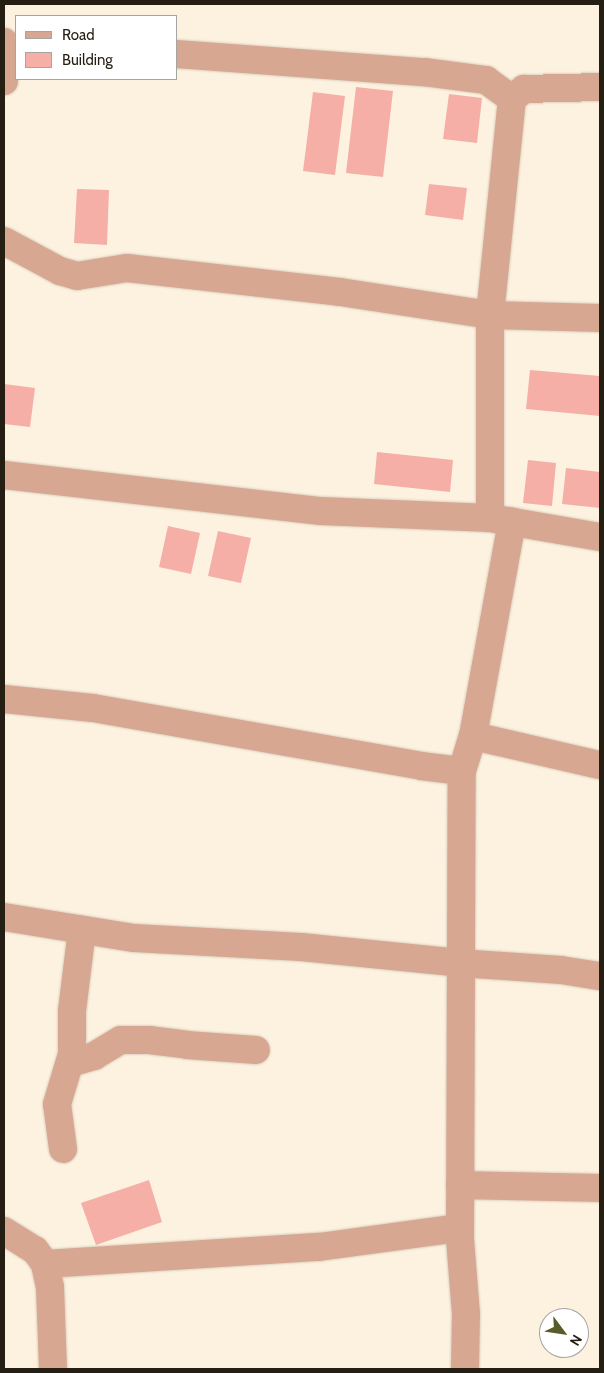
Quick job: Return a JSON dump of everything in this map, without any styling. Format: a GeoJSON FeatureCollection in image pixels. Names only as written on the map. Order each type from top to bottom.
{"type":"FeatureCollection","features":[{"type":"Feature","properties":{"kind":"street"},"geometry":{"type":"LineString","coordinates":[[4,41],[4,81]]}},
{"type":"Feature","properties":{"kind":"street"},"geometry":{"type":"LineString","coordinates":[[178,54],[424,72],[486,80],[512,99]]}},
{"type":"Feature","properties":{"kind":"street"},"geometry":{"type":"LineString","coordinates":[[466,1369],[466,1314],[460,1228],[462,771],[473,736],[501,520],[490,315],[512,99],[524,89],[600,87]]}},
{"type":"Feature","properties":{"kind":"street"},"geometry":{"type":"LineString","coordinates":[[4,242],[60,271],[77,276],[127,268],[340,292],[490,315],[600,318]]}},
{"type":"Feature","properties":{"kind":"street"},"geometry":{"type":"LineString","coordinates":[[4,474],[321,511],[501,520],[600,537]]}},
{"type":"Feature","properties":{"kind":"street"},"geometry":{"type":"LineString","coordinates":[[4,699],[92,708],[421,766],[462,771]]}},
{"type":"Feature","properties":{"kind":"street"},"geometry":{"type":"LineString","coordinates":[[473,736],[600,766]]}},
{"type":"Feature","properties":{"kind":"street"},"geometry":{"type":"LineString","coordinates":[[4,917],[134,938],[301,948],[460,963],[561,970],[600,976]]}},
{"type":"Feature","properties":{"kind":"street"},"geometry":{"type":"LineString","coordinates":[[63,1149],[57,1104],[72,1054],[72,1010],[82,930]]}},
{"type":"Feature","properties":{"kind":"street"},"geometry":{"type":"LineString","coordinates":[[70,1063],[94,1056],[121,1040],[149,1040],[256,1050]]}},
{"type":"Feature","properties":{"kind":"street"},"geometry":{"type":"LineString","coordinates":[[460,1185],[600,1188]]}},
{"type":"Feature","properties":{"kind":"street"},"geometry":{"type":"LineString","coordinates":[[45,1264],[319,1247],[460,1228]]}},
{"type":"Feature","properties":{"kind":"street"},"geometry":{"type":"LineString","coordinates":[[4,1231],[35,1250],[45,1264],[50,1288],[53,1369]]}},
{"type":"Feature","properties":{"kind":"building"},"geometry":{"type":"Polygon","coordinates":[[[356,87],[393,91],[383,177],[346,173],[356,87]]]}},
{"type":"Feature","properties":{"kind":"building"},"geometry":{"type":"Polygon","coordinates":[[[313,92],[345,96],[335,175],[303,171],[313,92]]]}},
{"type":"Feature","properties":{"kind":"building"},"geometry":{"type":"Polygon","coordinates":[[[449,94],[482,98],[477,143],[443,139],[449,94]]]}},
{"type":"Feature","properties":{"kind":"building"},"geometry":{"type":"Polygon","coordinates":[[[429,184],[467,188],[463,220],[425,215],[429,184]]]}},
{"type":"Feature","properties":{"kind":"building"},"geometry":{"type":"Polygon","coordinates":[[[77,189],[109,190],[107,245],[74,243],[77,189]]]}},
{"type":"Feature","properties":{"kind":"building"},"geometry":{"type":"Polygon","coordinates":[[[530,370],[600,376],[600,416],[526,409],[530,370]]]}},
{"type":"Feature","properties":{"kind":"building"},"geometry":{"type":"Polygon","coordinates":[[[4,384],[35,388],[30,427],[4,424],[4,384]]]}},
{"type":"Feature","properties":{"kind":"building"},"geometry":{"type":"Polygon","coordinates":[[[377,452],[453,460],[450,492],[374,484],[377,452]]]}},
{"type":"Feature","properties":{"kind":"building"},"geometry":{"type":"Polygon","coordinates":[[[528,460],[556,463],[552,506],[523,503],[528,460]]]}},
{"type":"Feature","properties":{"kind":"building"},"geometry":{"type":"Polygon","coordinates":[[[566,468],[600,472],[600,508],[562,504],[566,468]]]}},
{"type":"Feature","properties":{"kind":"building"},"geometry":{"type":"Polygon","coordinates":[[[168,526],[200,533],[191,574],[159,567],[168,526]]]}},
{"type":"Feature","properties":{"kind":"building"},"geometry":{"type":"Polygon","coordinates":[[[218,531],[251,538],[241,583],[208,576],[218,531]]]}},
{"type":"Feature","properties":{"kind":"building"},"geometry":{"type":"Polygon","coordinates":[[[149,1180],[162,1222],[96,1245],[81,1203],[149,1180]]]}}]}
